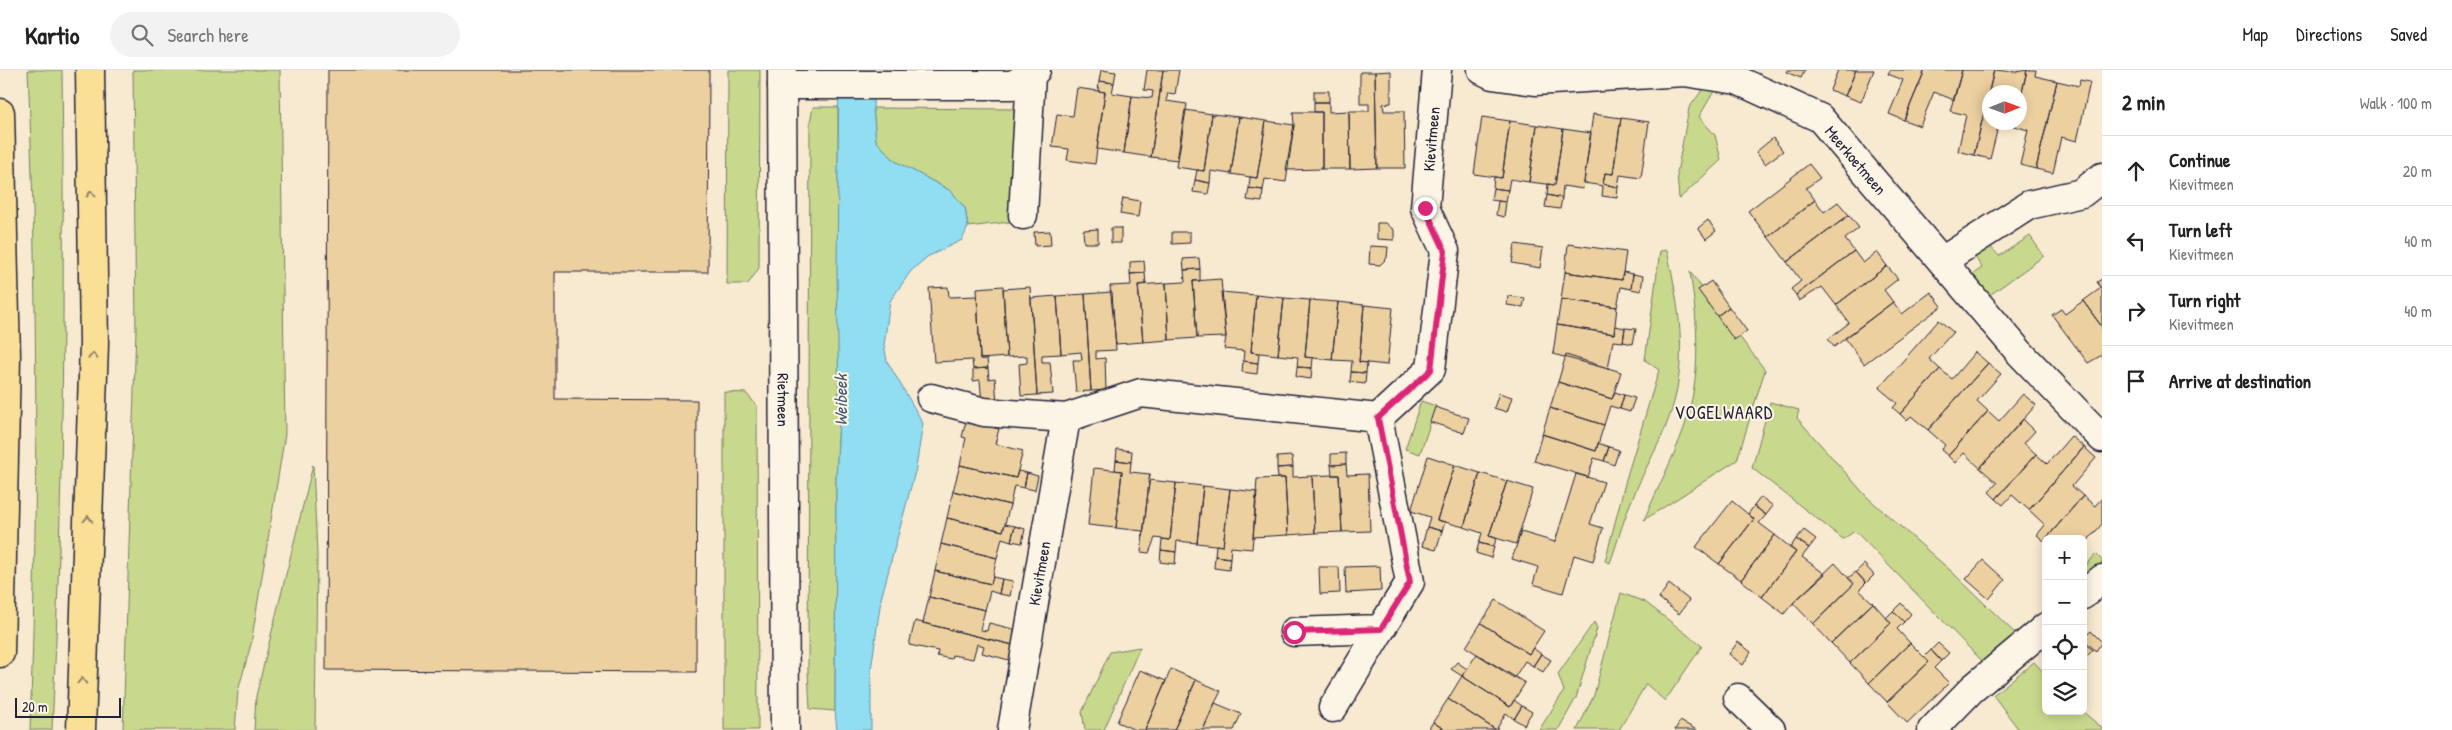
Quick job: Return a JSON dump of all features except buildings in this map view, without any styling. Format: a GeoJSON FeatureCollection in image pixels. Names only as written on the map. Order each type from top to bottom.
{"type":"FeatureCollection","features":[{"type":"Feature","properties":{"kind":"highway"},"geometry":{"type":"LineString","coordinates":[[81,730],[94,344],[90,70]]}},
{"type":"Feature","properties":{"kind":"highway"},"geometry":{"type":"LineString","coordinates":[[0,113],[6,357],[0,653]]}},
{"type":"Feature","properties":{"kind":"street","name":"Kievitmeen"},"geometry":{"type":"LineString","coordinates":[[1378,418],[1431,370],[1445,251],[1425,208],[1437,70]]}},
{"type":"Feature","properties":{"kind":"street","name":"Meerkoetmeen"},"geometry":{"type":"LineString","coordinates":[[1482,70],[1492,75],[1535,81],[1684,72],[1737,80],[1820,118],[2020,353],[2102,438]]}},
{"type":"Feature","properties":{"kind":"street"},"geometry":{"type":"LineString","coordinates":[[782,78],[839,85],[1012,85],[1033,73]]}},
{"type":"Feature","properties":{"kind":"street"},"geometry":{"type":"LineString","coordinates":[[1023,215],[1033,73]]}},
{"type":"Feature","properties":{"kind":"street","name":"Rietmeen"},"geometry":{"type":"LineString","coordinates":[[782,78],[786,730]]}},
{"type":"Feature","properties":{"kind":"street"},"geometry":{"type":"LineString","coordinates":[[1942,261],[2029,205],[2082,193],[2102,177]]}},
{"type":"Feature","properties":{"kind":"street"},"geometry":{"type":"LineString","coordinates":[[930,398],[984,412],[1066,418],[1141,393],[1378,418],[1410,582],[1333,708]]}},
{"type":"Feature","properties":{"kind":"street","name":"Kievitmeen"},"geometry":{"type":"LineString","coordinates":[[1012,730],[1066,418]]}},
{"type":"Feature","properties":{"kind":"street"},"geometry":{"type":"LineString","coordinates":[[2087,592],[2102,579]]}},
{"type":"Feature","properties":{"kind":"street"},"geometry":{"type":"LineString","coordinates":[[1294,632],[1381,629]]}},
{"type":"Feature","properties":{"kind":"street"},"geometry":{"type":"LineString","coordinates":[[1932,730],[1972,689],[2042,630]]}},
{"type":"Feature","properties":{"kind":"street"},"geometry":{"type":"LineString","coordinates":[[1738,698],[1771,730]]}},
{"type":"Feature","properties":{"kind":"green space"},"geometry":{"type":"Polygon","coordinates":[[[28,70],[62,70],[62,400],[59,565],[52,730],[30,730],[33,648],[36,400],[34,235],[28,70]]]}},
{"type":"Feature","properties":{"kind":"green space"},"geometry":{"type":"Polygon","coordinates":[[[133,70],[280,70],[285,434],[251,644],[238,691],[235,730],[123,730],[136,329],[133,70]]]}},
{"type":"Feature","properties":{"kind":"green space"},"geometry":{"type":"Polygon","coordinates":[[[728,70],[760,70],[759,268],[748,284],[727,284],[728,70]]]}},
{"type":"Feature","properties":{"kind":"green space"},"geometry":{"type":"Polygon","coordinates":[[[1708,82],[1714,91],[1699,117],[1715,135],[1721,160],[1679,199],[1677,173],[1689,108],[1708,82]]]}},
{"type":"Feature","properties":{"kind":"green space"},"geometry":{"type":"Polygon","coordinates":[[[813,107],[838,107],[839,421],[836,479],[835,711],[810,709],[808,671],[810,123],[813,107]]]}},
{"type":"Feature","properties":{"kind":"green space"},"geometry":{"type":"Polygon","coordinates":[[[873,108],[1023,109],[1009,222],[968,227],[965,208],[951,191],[895,161],[876,141],[873,108]]]}},
{"type":"Feature","properties":{"kind":"green space"},"geometry":{"type":"Polygon","coordinates":[[[2030,236],[2044,256],[1987,297],[1970,276],[1982,268],[1974,255],[1988,244],[1999,256],[2030,236]]]}},
{"type":"Feature","properties":{"kind":"green space"},"geometry":{"type":"Polygon","coordinates":[[[1667,250],[1680,332],[1678,382],[1666,427],[1630,503],[1610,563],[1605,561],[1627,476],[1659,370],[1645,360],[1660,251],[1667,250]]]}},
{"type":"Feature","properties":{"kind":"green space"},"geometry":{"type":"Polygon","coordinates":[[[1690,272],[1765,370],[1737,460],[1644,520],[1680,440],[1694,389],[1697,350],[1690,272]]]}},
{"type":"Feature","properties":{"kind":"green space"},"geometry":{"type":"Polygon","coordinates":[[[724,392],[746,393],[757,406],[758,730],[724,730],[724,392]]]}},
{"type":"Feature","properties":{"kind":"green space"},"geometry":{"type":"Polygon","coordinates":[[[1421,401],[1436,406],[1420,454],[1405,449],[1421,401]]]}},
{"type":"Feature","properties":{"kind":"green space"},"geometry":{"type":"Polygon","coordinates":[[[1770,402],[1799,410],[1797,418],[1867,497],[1951,571],[2020,638],[1985,664],[1855,531],[1843,539],[1752,468],[1770,402]]]}},
{"type":"Feature","properties":{"kind":"green space"},"geometry":{"type":"Polygon","coordinates":[[[313,465],[317,554],[315,730],[254,730],[256,696],[313,465]]]}},
{"type":"Feature","properties":{"kind":"green space"},"geometry":{"type":"Polygon","coordinates":[[[2096,554],[2102,560],[2102,573],[2087,587],[2087,580],[2087,564],[2096,554]]]}},
{"type":"Feature","properties":{"kind":"green space"},"geometry":{"type":"Polygon","coordinates":[[[1621,593],[1645,602],[1702,646],[1665,701],[1646,684],[1619,730],[1577,730],[1594,695],[1621,593]]]}},
{"type":"Feature","properties":{"kind":"green space"},"geometry":{"type":"Polygon","coordinates":[[[1594,622],[1597,628],[1576,698],[1558,730],[1539,730],[1564,691],[1558,674],[1594,622]]]}},
{"type":"Feature","properties":{"kind":"green space"},"geometry":{"type":"Polygon","coordinates":[[[1140,647],[1104,730],[1085,730],[1082,712],[1110,652],[1140,647]]]}},
{"type":"Feature","properties":{"kind":"green space"},"geometry":{"type":"Polygon","coordinates":[[[2034,662],[2042,671],[2042,715],[2087,715],[2102,730],[2019,730],[1993,695],[2034,662]]]}},
{"type":"Feature","properties":{"kind":"water","name":"Weibeek"},"geometry":{"type":"Polygon","coordinates":[[[839,70],[874,70],[873,108],[876,141],[895,161],[951,191],[965,208],[968,227],[962,240],[927,257],[911,271],[890,301],[884,345],[887,361],[923,423],[916,468],[881,599],[871,670],[871,730],[837,730],[835,711],[836,479],[839,421],[837,271],[839,70]]]}},
{"type":"Feature","properties":{"kind":"district","name":"VOGELWAARD"},"geometry":{"type":"Point","coordinates":[1724,413]}},
{"type":"Feature","properties":{"kind":"route"},"geometry":{"type":"LineString","coordinates":[[1294,632],[1381,629],[1410,582],[1378,418],[1431,370],[1445,251],[1425,208]]}}]}
